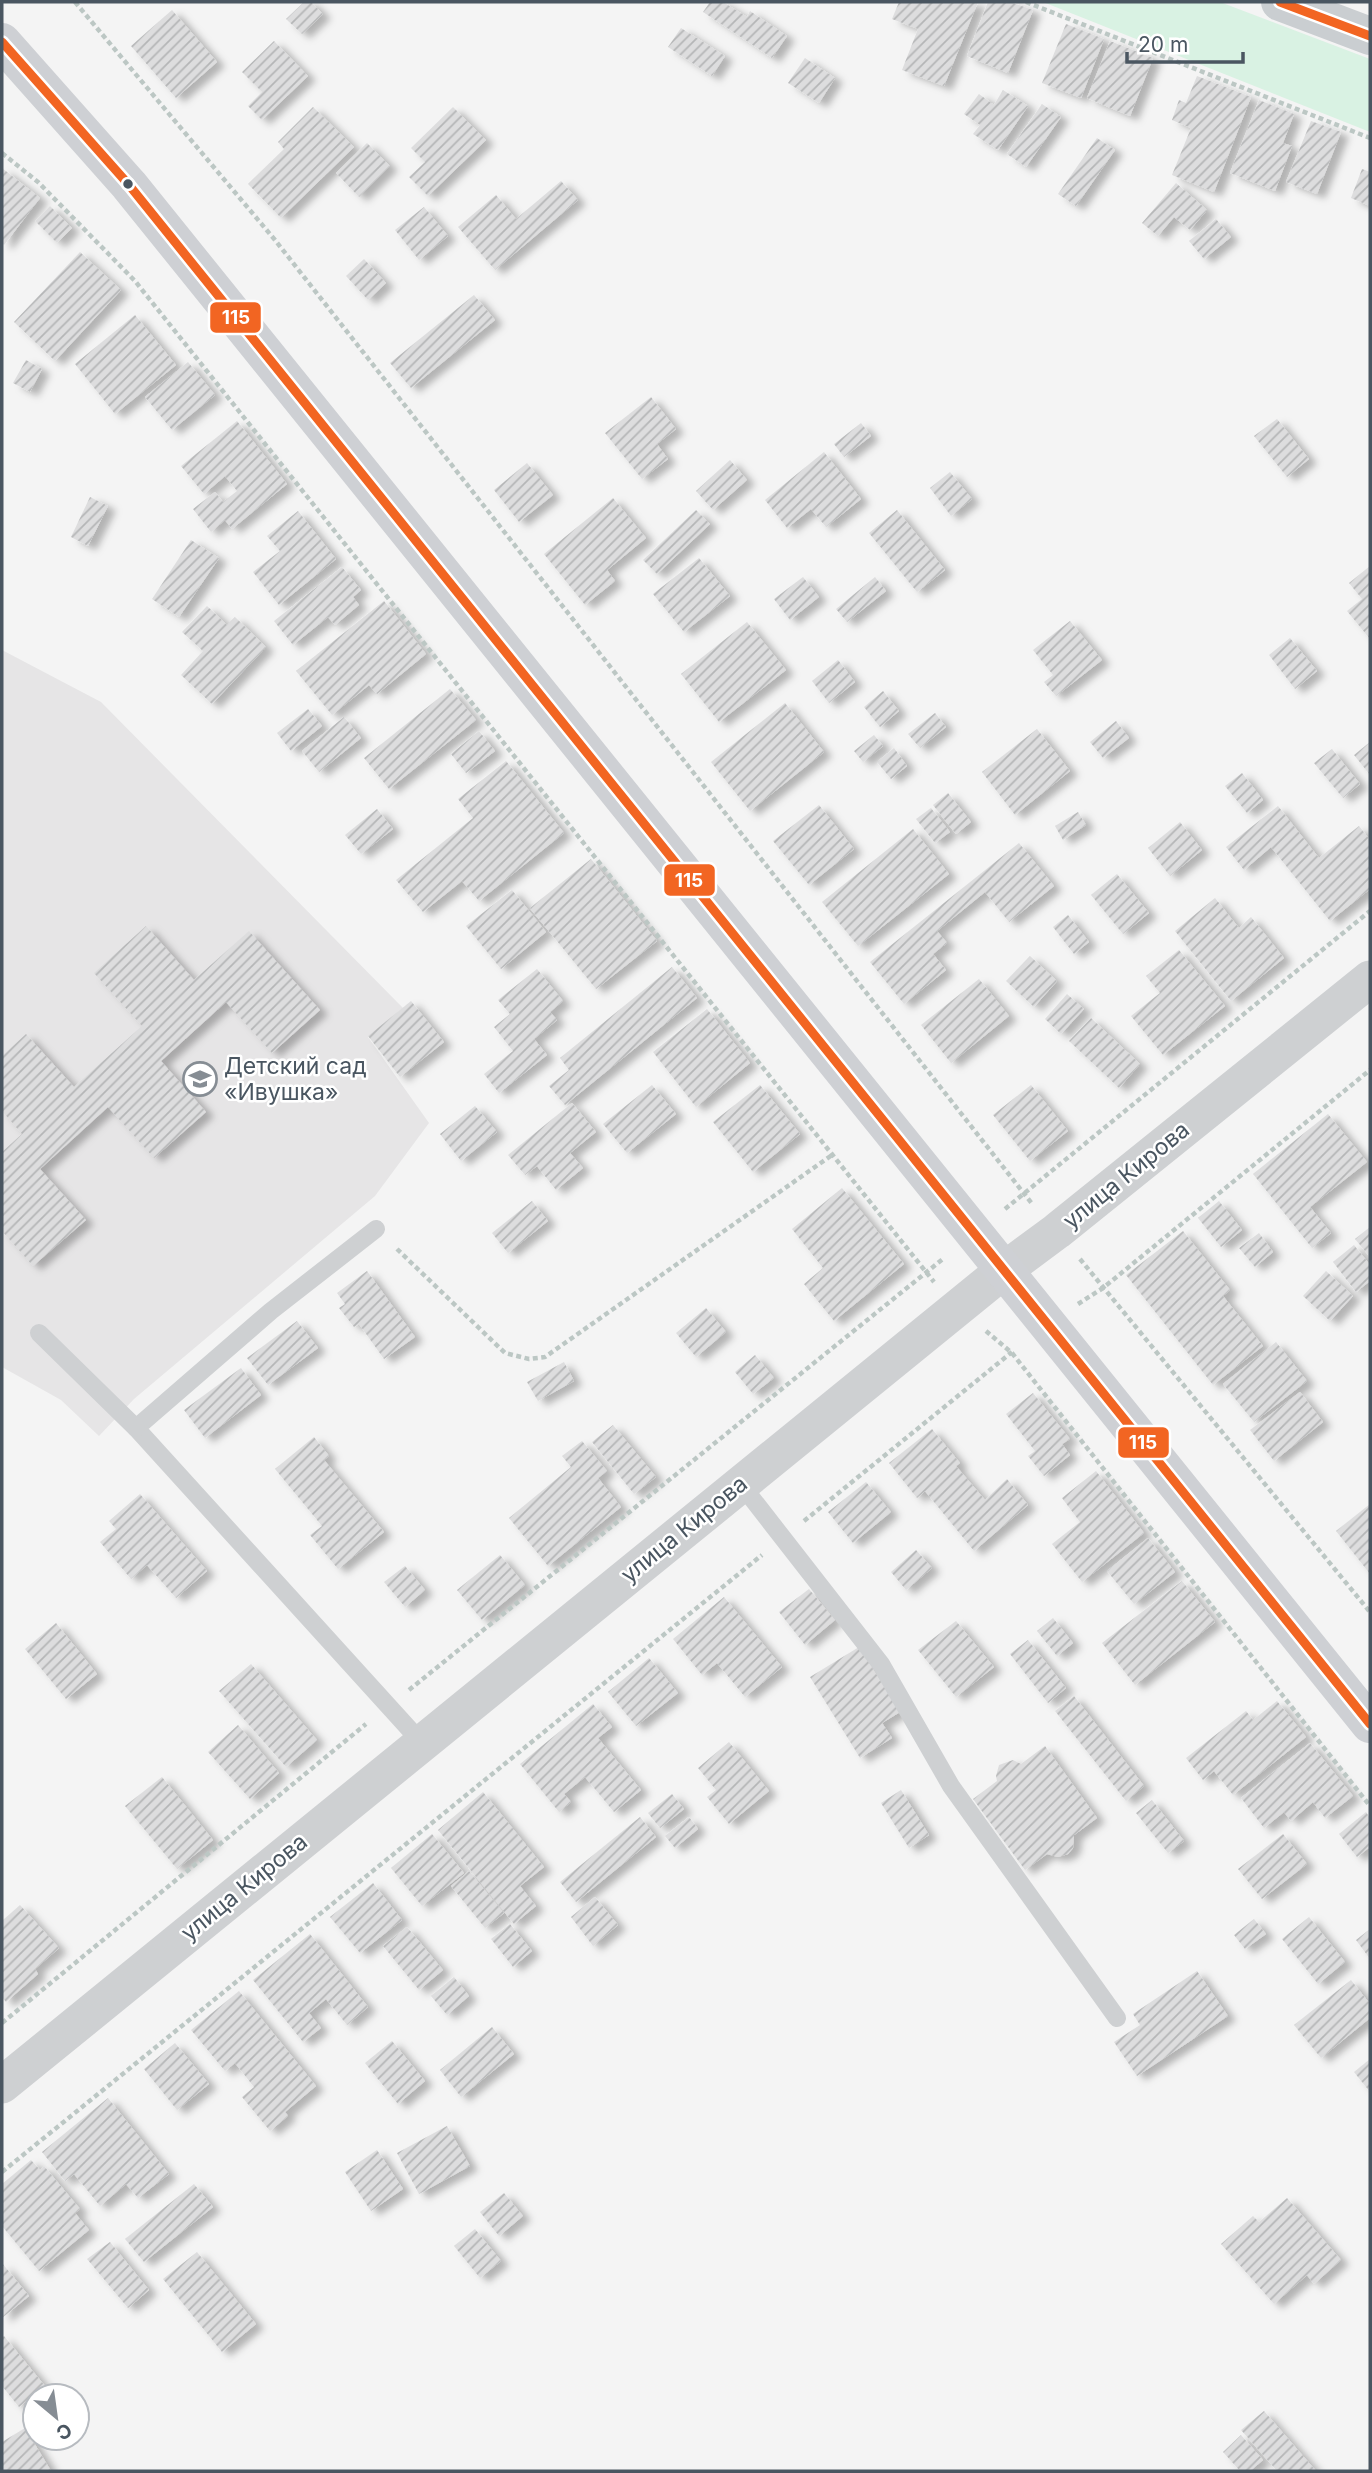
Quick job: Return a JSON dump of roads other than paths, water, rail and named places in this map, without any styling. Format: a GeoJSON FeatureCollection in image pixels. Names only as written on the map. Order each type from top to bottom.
{"type":"FeatureCollection","features":[{"type":"Feature","properties":{"kind":"main road"},"geometry":{"type":"LineString","coordinates":[[1280,2],[1370,36]]}},
{"type":"Feature","properties":{"kind":"main road"},"geometry":{"type":"LineString","coordinates":[[2,42],[137,196],[1370,1724]]}},
{"type":"Feature","properties":{"kind":"street","name":"улица Кирова"},"geometry":{"type":"LineString","coordinates":[[2,2085],[740,1483],[1370,979]]}},
{"type":"Feature","properties":{"kind":"lane"},"geometry":{"type":"LineString","coordinates":[[136,1428],[271,1311],[376,1229]]}},
{"type":"Feature","properties":{"kind":"lane"},"geometry":{"type":"LineString","coordinates":[[40,1333],[136,1428],[422,1743]]}},
{"type":"Feature","properties":{"kind":"lane"},"geometry":{"type":"LineString","coordinates":[[740,1483],[881,1664],[951,1786],[1117,2018]]}},
{"type":"Feature","properties":{"kind":"place","name":"Детский сад «Ивушка»"},"geometry":{"type":"Point","coordinates":[200,1079]}}]}
